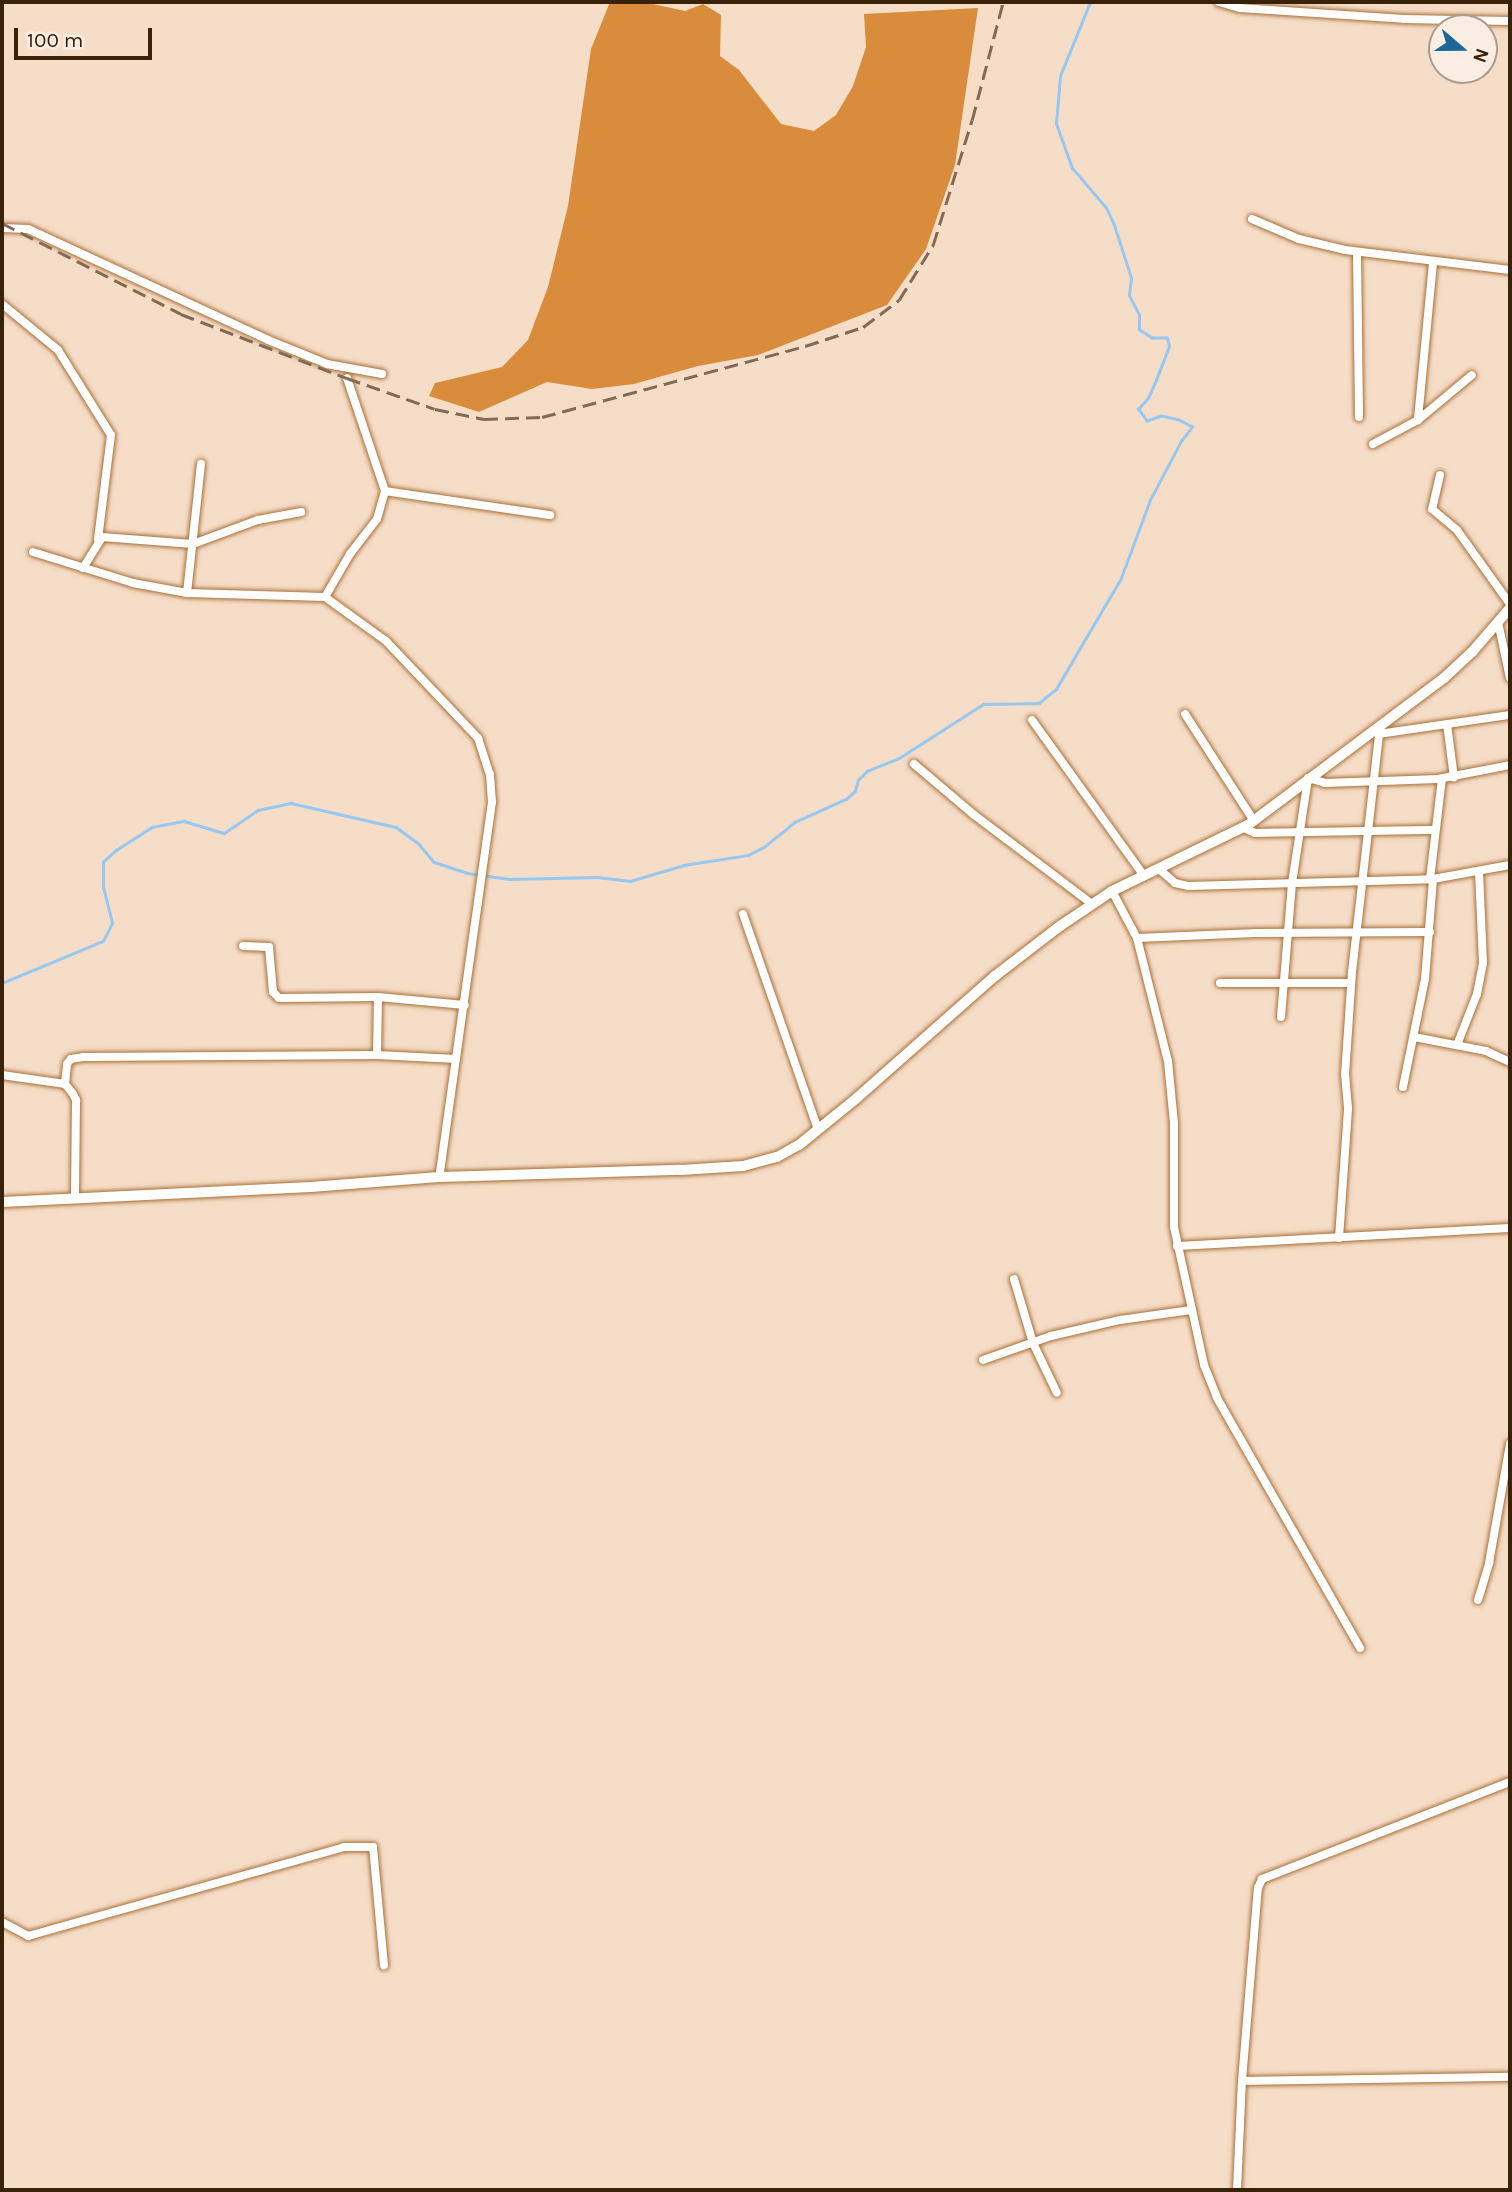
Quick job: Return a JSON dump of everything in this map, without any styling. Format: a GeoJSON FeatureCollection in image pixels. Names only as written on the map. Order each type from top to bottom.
{"type":"FeatureCollection","features":[{"type":"Feature","properties":{"kind":"main road"},"geometry":{"type":"LineString","coordinates":[[2,1202],[439,1177],[743,1166],[777,1157],[818,1129],[995,976],[1092,904],[1112,891],[1249,824],[1308,778],[1380,730],[1444,678],[1510,606]]}},
{"type":"Feature","properties":{"kind":"street"},"geometry":{"type":"LineString","coordinates":[[1219,2],[1240,8],[1404,19],[1510,21]]}},
{"type":"Feature","properties":{"kind":"street"},"geometry":{"type":"LineString","coordinates":[[1252,219],[1298,239],[1357,252],[1510,270]]}},
{"type":"Feature","properties":{"kind":"street"},"geometry":{"type":"LineString","coordinates":[[2,228],[28,229],[268,340],[327,364],[382,374]]}},
{"type":"Feature","properties":{"kind":"street"},"geometry":{"type":"LineString","coordinates":[[1357,252],[1359,417]]}},
{"type":"Feature","properties":{"kind":"street"},"geometry":{"type":"LineString","coordinates":[[1418,420],[1433,263]]}},
{"type":"Feature","properties":{"kind":"street"},"geometry":{"type":"LineString","coordinates":[[2,304],[58,350],[111,435],[98,539],[83,568]]}},
{"type":"Feature","properties":{"kind":"street"},"geometry":{"type":"LineString","coordinates":[[1373,444],[1418,420],[1472,375]]}},
{"type":"Feature","properties":{"kind":"street"},"geometry":{"type":"LineString","coordinates":[[325,597],[350,554],[377,519],[385,491],[347,378]]}},
{"type":"Feature","properties":{"kind":"street"},"geometry":{"type":"LineString","coordinates":[[187,593],[201,464]]}},
{"type":"Feature","properties":{"kind":"street"},"geometry":{"type":"LineString","coordinates":[[1440,475],[1432,509],[1457,530],[1510,606]]}},
{"type":"Feature","properties":{"kind":"street"},"geometry":{"type":"LineString","coordinates":[[385,491],[550,515]]}},
{"type":"Feature","properties":{"kind":"street"},"geometry":{"type":"LineString","coordinates":[[98,539],[193,544],[258,520],[301,512]]}},
{"type":"Feature","properties":{"kind":"street"},"geometry":{"type":"LineString","coordinates":[[33,552],[133,583],[187,593],[325,597],[386,641],[478,738],[490,774],[492,802],[439,1177]]}},
{"type":"Feature","properties":{"kind":"street"},"geometry":{"type":"LineString","coordinates":[[1498,622],[1510,678]]}},
{"type":"Feature","properties":{"kind":"street"},"geometry":{"type":"LineString","coordinates":[[1185,714],[1255,833],[1435,830]]}},
{"type":"Feature","properties":{"kind":"street"},"geometry":{"type":"LineString","coordinates":[[1339,1238],[1348,1108],[1345,1075],[1351,983],[1380,730],[1510,715]]}},
{"type":"Feature","properties":{"kind":"street"},"geometry":{"type":"LineString","coordinates":[[1032,720],[1144,876]]}},
{"type":"Feature","properties":{"kind":"street"},"geometry":{"type":"LineString","coordinates":[[1447,724],[1454,778]]}},
{"type":"Feature","properties":{"kind":"street"},"geometry":{"type":"LineString","coordinates":[[914,764],[973,814],[1092,904]]}},
{"type":"Feature","properties":{"kind":"street"},"geometry":{"type":"LineString","coordinates":[[1281,1017],[1292,883],[1302,832],[1308,778],[1325,783],[1442,779],[1510,765]]}},
{"type":"Feature","properties":{"kind":"street"},"geometry":{"type":"LineString","coordinates":[[1403,1087],[1414,1037],[1430,932],[1431,879],[1442,779]]}},
{"type":"Feature","properties":{"kind":"street"},"geometry":{"type":"LineString","coordinates":[[1158,869],[1175,883],[1188,886],[1431,879],[1510,864]]}},
{"type":"Feature","properties":{"kind":"street"},"geometry":{"type":"LineString","coordinates":[[1457,1045],[1478,994],[1483,963],[1479,871]]}},
{"type":"Feature","properties":{"kind":"street"},"geometry":{"type":"LineString","coordinates":[[1112,891],[1137,938],[1168,1061],[1174,1123],[1174,1227],[1204,1365],[1217,1398],[1360,1648]]}},
{"type":"Feature","properties":{"kind":"street"},"geometry":{"type":"LineString","coordinates":[[743,914],[818,1129]]}},
{"type":"Feature","properties":{"kind":"street"},"geometry":{"type":"LineString","coordinates":[[1137,938],[1287,932],[1430,932]]}},
{"type":"Feature","properties":{"kind":"street"},"geometry":{"type":"LineString","coordinates":[[243,946],[269,947],[273,992],[279,998],[378,997],[465,1005]]}},
{"type":"Feature","properties":{"kind":"street"},"geometry":{"type":"LineString","coordinates":[[1220,984],[1351,983]]}},
{"type":"Feature","properties":{"kind":"street"},"geometry":{"type":"LineString","coordinates":[[377,1055],[378,997]]}},
{"type":"Feature","properties":{"kind":"street"},"geometry":{"type":"LineString","coordinates":[[1414,1037],[1486,1051],[1510,1062]]}},
{"type":"Feature","properties":{"kind":"street"},"geometry":{"type":"LineString","coordinates":[[75,1199],[76,1100],[65,1084],[67,1064],[71,1059],[377,1055],[456,1059]]}},
{"type":"Feature","properties":{"kind":"street"},"geometry":{"type":"LineString","coordinates":[[2,1075],[65,1084]]}},
{"type":"Feature","properties":{"kind":"street"},"geometry":{"type":"LineString","coordinates":[[1177,1246],[1510,1228]]}},
{"type":"Feature","properties":{"kind":"street"},"geometry":{"type":"LineString","coordinates":[[1014,1279],[1033,1343],[1057,1393]]}},
{"type":"Feature","properties":{"kind":"street"},"geometry":{"type":"LineString","coordinates":[[982,1360],[1033,1343],[1120,1320],[1191,1310]]}},
{"type":"Feature","properties":{"kind":"street"},"geometry":{"type":"LineString","coordinates":[[1478,1600],[1489,1563],[1510,1444]]}},
{"type":"Feature","properties":{"kind":"street"},"geometry":{"type":"LineString","coordinates":[[1237,2190],[1242,2081],[1258,1888],[1262,1879],[1510,1782]]}},
{"type":"Feature","properties":{"kind":"street"},"geometry":{"type":"LineString","coordinates":[[2,1922],[28,1936],[344,1847],[373,1847],[384,1965]]}},
{"type":"Feature","properties":{"kind":"street"},"geometry":{"type":"LineString","coordinates":[[1242,2081],[1510,2077]]}},
{"type":"Feature","properties":{"kind":"shaded area"},"geometry":{"type":"Polygon","coordinates":[[[610,2],[644,2],[685,11],[703,4],[721,15],[720,56],[739,70],[781,124],[814,131],[836,115],[853,86],[866,47],[864,14],[978,8],[955,165],[926,249],[887,305],[758,355],[698,366],[634,384],[592,389],[547,382],[479,412],[429,396],[435,383],[502,367],[528,340],[548,287],[568,206],[591,49],[610,2]]]}},
{"type":"Feature","properties":{"kind":"waterway"},"geometry":{"type":"LineString","coordinates":[[2,983],[103,941],[112,923],[103,888],[103,862],[116,850],[152,827],[184,821],[224,833],[258,810],[291,803],[396,827],[419,844],[434,862],[467,873],[510,879],[597,877],[630,881],[684,865],[748,855],[764,847],[795,822],[846,799],[855,791],[858,780],[867,771],[899,758],[983,704],[1039,703],[1056,689],[1121,578],[1150,500],[1181,441],[1192,427],[1179,420],[1161,416],[1147,421],[1138,409],[1148,398],[1156,380],[1169,346],[1167,338],[1152,338],[1139,330],[1139,315],[1129,295],[1131,278],[1114,225],[1106,208],[1072,168],[1056,124],[1060,76],[1090,2]]}},
{"type":"Feature","properties":{"kind":"railway"},"geometry":{"type":"LineString","coordinates":[[2,223],[181,314],[347,378],[435,409],[484,419],[542,417],[805,346],[863,327],[899,300],[933,245],[972,120],[1003,2]]}}]}
